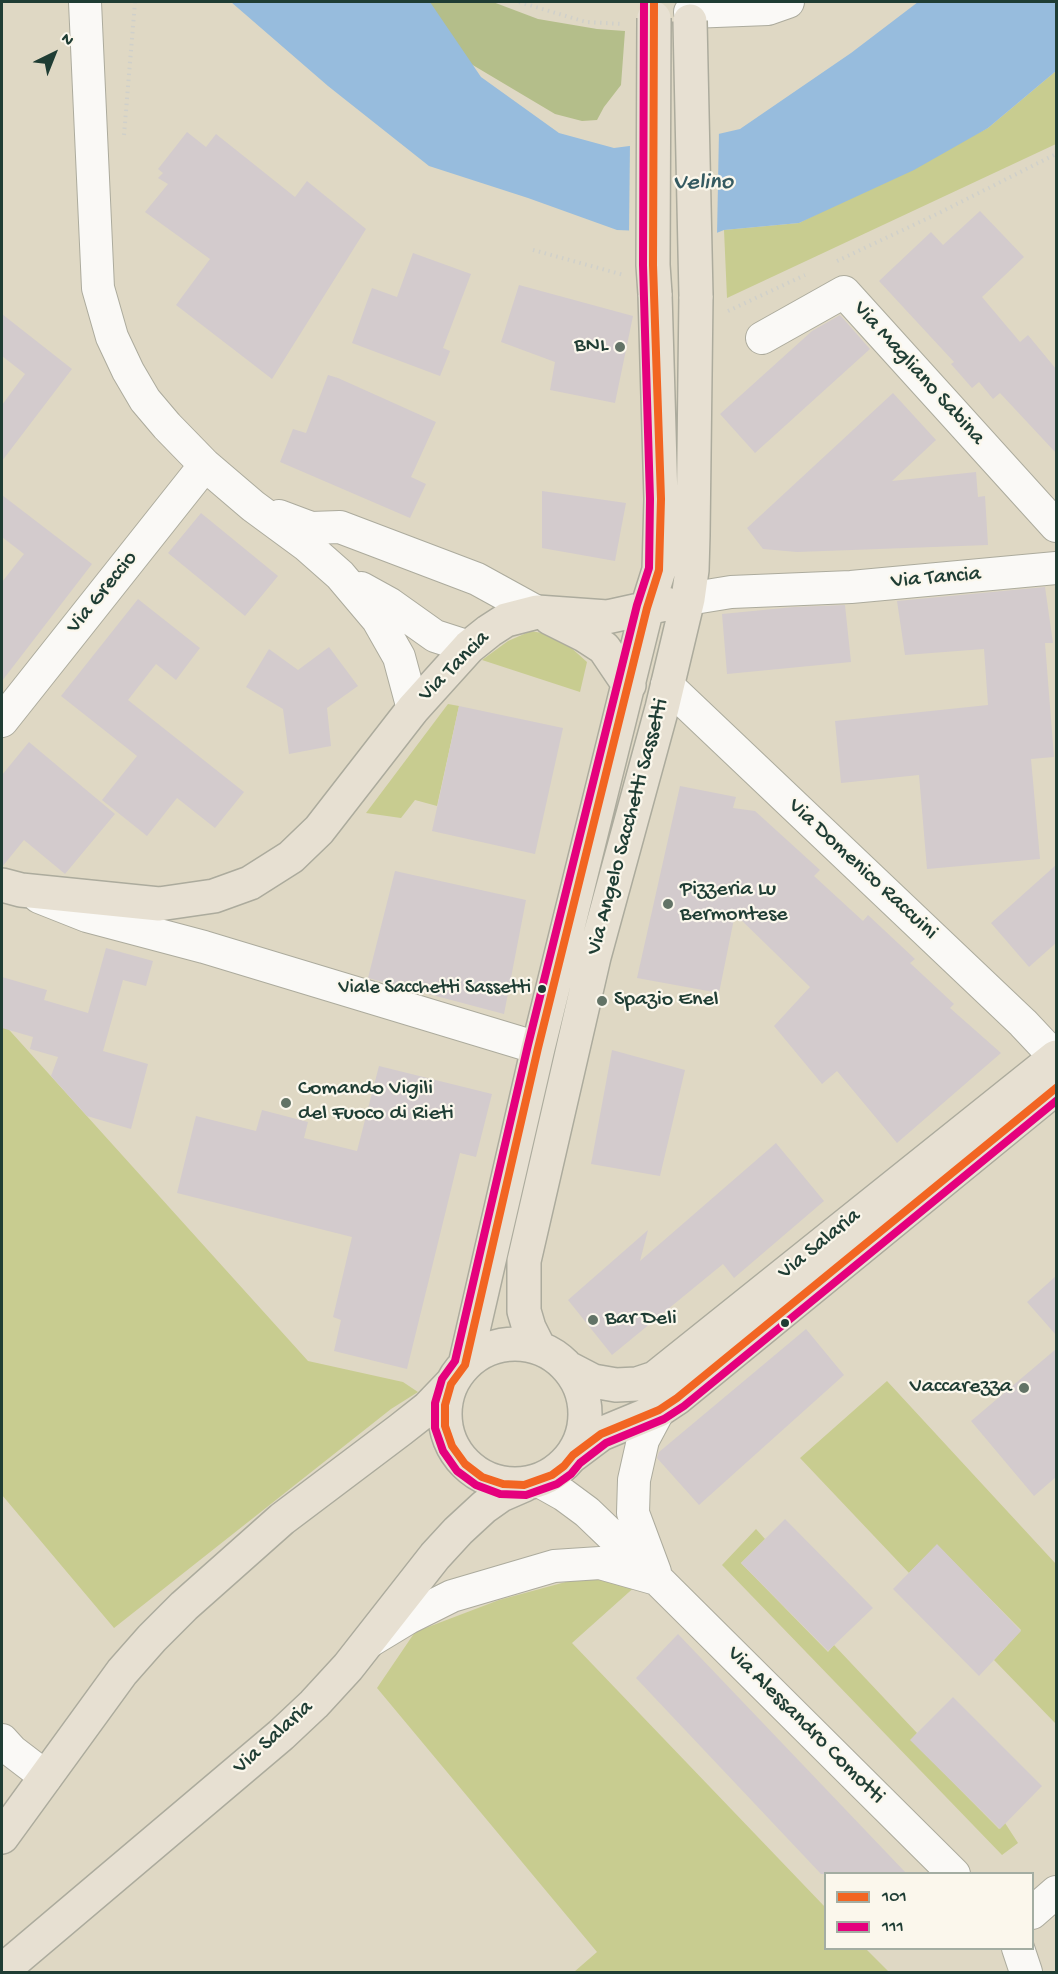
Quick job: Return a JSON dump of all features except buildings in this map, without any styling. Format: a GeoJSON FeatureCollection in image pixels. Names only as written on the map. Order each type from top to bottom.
{"type":"FeatureCollection","features":[{"type":"Feature","properties":{"kind":"main road","name":"Via Angelo Sacchetti Sassetti"},"geometry":{"type":"LineString","coordinates":[[539,1348],[528,1328],[524,1311],[524,1261],[594,957],[667,685],[688,599],[692,570],[707,306],[690,12]]}},
{"type":"Feature","properties":{"kind":"main road","name":"Via Angelo Sacchetti Sassetti"},"geometry":{"type":"LineString","coordinates":[[458,1375],[647,608],[660,570],[661,499],[653,265],[654,15]]}},
{"type":"Feature","properties":{"kind":"main road","name":"Via Tancia"},"geometry":{"type":"LineString","coordinates":[[11,888],[159,904],[214,896],[250,884],[291,857],[318,830],[413,710],[468,647],[506,620],[537,612],[608,617],[688,599]]}},
{"type":"Feature","properties":{"kind":"main road"},"geometry":{"type":"LineString","coordinates":[[537,612],[564,624],[604,648],[628,685]]}},
{"type":"Feature","properties":{"kind":"main road","name":"Via Salaria"},"geometry":{"type":"LineString","coordinates":[[568,1368],[593,1381],[616,1385],[638,1384],[655,1378],[1056,1067]]}},
{"type":"Feature","properties":{"kind":"main road","name":"Via Salaria"},"geometry":{"type":"LineString","coordinates":[[573,1455],[601,1434],[659,1410],[677,1398],[1056,1067]]}},
{"type":"Feature","properties":{"kind":"main road"},"geometry":{"type":"LineString","coordinates":[[2,1837],[122,1672],[152,1638],[184,1606],[282,1519],[428,1408],[458,1375],[480,1353],[499,1346],[520,1344],[539,1348],[555,1356],[568,1368],[578,1384],[584,1402],[585,1420],[581,1438],[573,1455],[564,1466],[532,1483],[502,1484],[482,1477],[465,1464],[452,1446],[445,1426],[445,1405],[458,1375]]}},
{"type":"Feature","properties":{"kind":"main road","name":"Via Salaria"},"geometry":{"type":"LineString","coordinates":[[2,1971],[281,1735],[314,1704],[368,1642],[435,1556],[458,1531],[501,1495],[532,1483]]}},
{"type":"Feature","properties":{"kind":"street"},"geometry":{"type":"LineString","coordinates":[[85,2],[98,288],[112,337],[145,400],[167,426],[205,465],[340,575],[378,620],[399,657],[413,710]]}},
{"type":"Feature","properties":{"kind":"street"},"geometry":{"type":"LineString","coordinates":[[690,12],[768,9],[788,2]]}},
{"type":"Feature","properties":{"kind":"street","name":"Via Magliano Sabina"},"geometry":{"type":"LineString","coordinates":[[762,338],[844,292],[1056,526]]}},
{"type":"Feature","properties":{"kind":"street","name":"Via Greccio"},"geometry":{"type":"LineString","coordinates":[[2,721],[205,465]]}},
{"type":"Feature","properties":{"kind":"street"},"geometry":{"type":"LineString","coordinates":[[253,506],[311,528],[340,527],[477,579],[537,612]]}},
{"type":"Feature","properties":{"kind":"street","name":"Via Tancia"},"geometry":{"type":"LineString","coordinates":[[688,599],[731,592],[851,587],[1056,568]]}},
{"type":"Feature","properties":{"kind":"street"},"geometry":{"type":"LineString","coordinates":[[340,575],[390,604],[435,636],[468,647]]}},
{"type":"Feature","properties":{"kind":"street","name":"Via Domenico Raccuini"},"geometry":{"type":"LineString","coordinates":[[667,685],[1023,1023],[1056,1067]]}},
{"type":"Feature","properties":{"kind":"street"},"geometry":{"type":"LineString","coordinates":[[11,888],[87,916],[204,947],[538,1048]]}},
{"type":"Feature","properties":{"kind":"street"},"geometry":{"type":"LineString","coordinates":[[657,1579],[633,1513],[634,1480],[643,1440],[659,1410]]}},
{"type":"Feature","properties":{"kind":"street","name":"Via Alessandro Comotti"},"geometry":{"type":"LineString","coordinates":[[532,1483],[564,1495],[587,1512],[952,1872]]}},
{"type":"Feature","properties":{"kind":"street"},"geometry":{"type":"LineString","coordinates":[[368,1642],[408,1618],[453,1596],[554,1566],[600,1563],[657,1579]]}},
{"type":"Feature","properties":{"kind":"street"},"geometry":{"type":"LineString","coordinates":[[2,1740],[12,1751],[46,1777]]}},
{"type":"Feature","properties":{"kind":"street"},"geometry":{"type":"LineString","coordinates":[[1034,1911],[1056,1893]]}},
{"type":"Feature","properties":{"kind":"street"},"geometry":{"type":"LineString","coordinates":[[1019,1950],[1026,1972]]}},
{"type":"Feature","properties":{"kind":"path"},"geometry":{"type":"LineString","coordinates":[[124,141],[135,2]]}},
{"type":"Feature","properties":{"kind":"path"},"geometry":{"type":"LineString","coordinates":[[519,2],[586,22],[654,15]]}},
{"type":"Feature","properties":{"kind":"path"},"geometry":{"type":"LineString","coordinates":[[834,262],[939,213],[1056,154]]}},
{"type":"Feature","properties":{"kind":"path"},"geometry":{"type":"LineString","coordinates":[[533,250],[591,266]]}},
{"type":"Feature","properties":{"kind":"path"},"geometry":{"type":"LineString","coordinates":[[707,306],[813,272]]}},
{"type":"Feature","properties":{"kind":"green space"},"geometry":{"type":"Polygon","coordinates":[[[394,2],[493,2],[538,19],[597,29],[625,31],[621,85],[597,120],[582,121],[555,114],[471,64],[394,2]]]}},
{"type":"Feature","properties":{"kind":"green space"},"geometry":{"type":"Polygon","coordinates":[[[1056,71],[1056,144],[727,298],[724,230],[799,223],[988,128],[1056,71]]]}},
{"type":"Feature","properties":{"kind":"green space"},"geometry":{"type":"Polygon","coordinates":[[[531,631],[558,636],[587,662],[580,692],[482,660],[508,641],[531,631]]]}},
{"type":"Feature","properties":{"kind":"green space"},"geometry":{"type":"Polygon","coordinates":[[[448,704],[459,706],[437,806],[415,800],[401,818],[366,813],[448,704]]]}},
{"type":"Feature","properties":{"kind":"green space"},"geometry":{"type":"Polygon","coordinates":[[[2,1022],[308,1361],[403,1382],[418,1392],[391,1409],[114,1628],[2,1495],[2,1022]]]}},
{"type":"Feature","properties":{"kind":"green space"},"geometry":{"type":"Polygon","coordinates":[[[887,1381],[1056,1564],[1056,1724],[994,1660],[1021,1630],[937,1545],[909,1573],[800,1458],[887,1381]]]}},
{"type":"Feature","properties":{"kind":"green space"},"geometry":{"type":"Polygon","coordinates":[[[756,1529],[765,1539],[741,1563],[828,1652],[834,1645],[917,1733],[911,1740],[999,1829],[1005,1823],[1018,1843],[1002,1855],[722,1565],[756,1529]]]}},
{"type":"Feature","properties":{"kind":"green space"},"geometry":{"type":"Polygon","coordinates":[[[584,1577],[638,1584],[572,1643],[824,1906],[824,1950],[867,1950],[889,1972],[574,1972],[597,1952],[377,1688],[415,1632],[499,1600],[584,1577]]]}},
{"type":"Feature","properties":{"kind":"water","name":"Velino"},"geometry":{"type":"Polygon","coordinates":[[[231,2],[430,2],[481,77],[559,133],[614,148],[714,135],[740,129],[851,53],[918,2],[1056,2],[1056,71],[988,128],[914,170],[799,223],[724,230],[714,234],[617,230],[429,166],[328,86],[231,2]]]}},
{"type":"Feature","properties":{"kind":"pier"},"geometry":{"type":"Polygon","coordinates":[[[719,130],[717,236],[629,234],[630,142],[719,130]]]}},
{"type":"Feature","properties":{"kind":"transit line","name":"111"},"geometry":{"type":"LineString","coordinates":[[644,2],[643,265],[650,499],[649,568],[637,605],[528,1045],[455,1361],[442,1379],[435,1403],[435,1428],[443,1451],[457,1471],[476,1485],[500,1494],[526,1495],[557,1484],[606,1443],[664,1419],[684,1406],[1056,1101]]}},
{"type":"Feature","properties":{"kind":"transit line","name":"101"},"geometry":{"type":"LineString","coordinates":[[654,2],[653,265],[661,499],[659,570],[647,608],[538,1048],[465,1365],[451,1384],[445,1405],[445,1426],[452,1446],[465,1464],[482,1477],[503,1484],[524,1485],[552,1475],[573,1455],[601,1434],[659,1410],[677,1398],[1056,1088]]}},
{"type":"Feature","properties":{"kind":"place","name":"BNL"},"geometry":{"type":"Point","coordinates":[620,347]}},
{"type":"Feature","properties":{"kind":"place","name":"Pizzeria Lu Bermontese"},"geometry":{"type":"Point","coordinates":[668,904]}},
{"type":"Feature","properties":{"kind":"place","name":"Viale Sacchetti Sassetti"},"geometry":{"type":"Point","coordinates":[542,989]}},
{"type":"Feature","properties":{"kind":"place","name":"Spazio Enel"},"geometry":{"type":"Point","coordinates":[602,1001]}},
{"type":"Feature","properties":{"kind":"place","name":"Comando Vigili del Fuoco di Rieti"},"geometry":{"type":"Point","coordinates":[286,1103]}},
{"type":"Feature","properties":{"kind":"place","name":"Bar Deli"},"geometry":{"type":"Point","coordinates":[593,1320]}},
{"type":"Feature","properties":{"kind":"place","name":"Vaccarezza"},"geometry":{"type":"Point","coordinates":[1024,1388]}}]}
